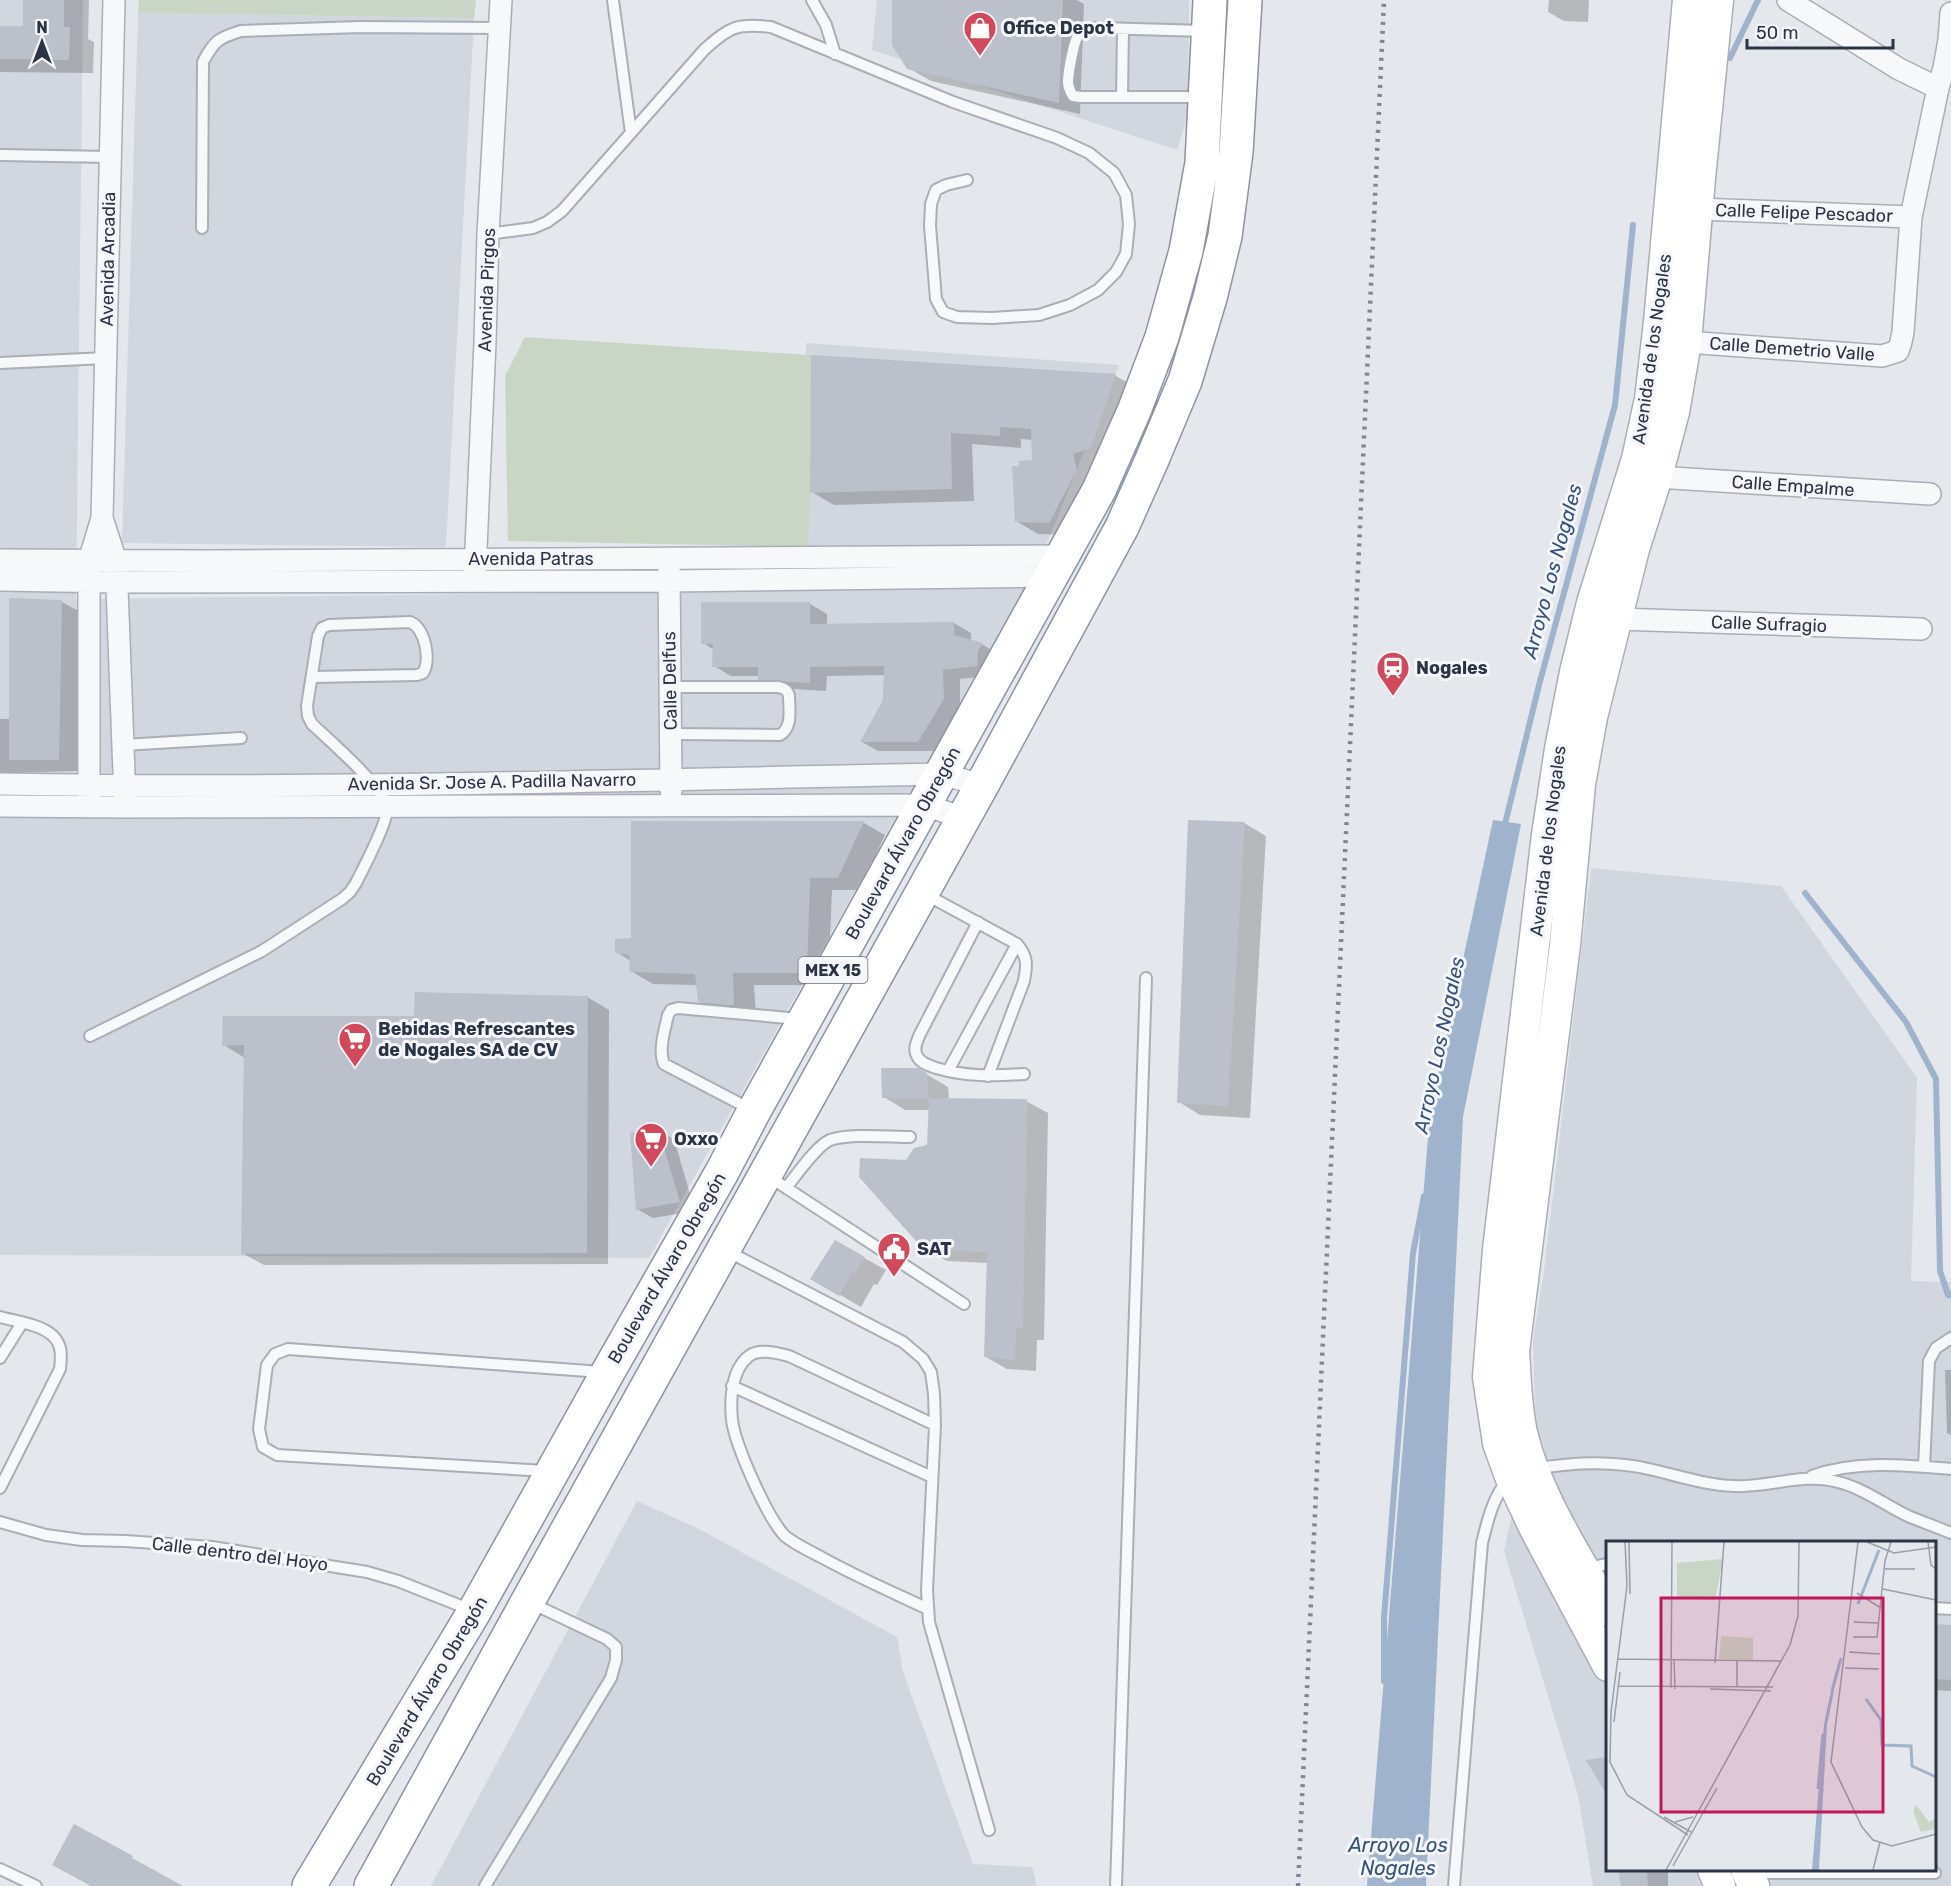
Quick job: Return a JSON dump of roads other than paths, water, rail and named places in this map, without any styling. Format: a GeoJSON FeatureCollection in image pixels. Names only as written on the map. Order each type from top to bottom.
{"type":"FeatureCollection","features":[{"type":"Feature","properties":{"kind":"highway","name":"MEX 15"},"geometry":{"type":"LineString","coordinates":[[371,1886],[729,1239],[776,1181],[836,1047],[964,818],[1122,526],[1185,381],[1210,298],[1225,236],[1236,152],[1245,0]]}},
{"type":"Feature","properties":{"kind":"highway","name":"Boulevard Álvaro Obregón"},"geometry":{"type":"LineString","coordinates":[[309,1886],[474,1612],[722,1172],[1099,490],[1130,421],[1162,337],[1186,251],[1202,163],[1210,16]]}},
{"type":"Feature","properties":{"kind":"highway"},"geometry":{"type":"LineString","coordinates":[[729,1239],[753,1171],[756,1149],[754,1111],[789,1092],[808,1077],[836,1047]]}},
{"type":"Feature","properties":{"kind":"main road","name":"Avenida de los Nogales"},"geometry":{"type":"LineString","coordinates":[[1606,1604],[1596,1566],[1546,1497],[1522,1473],[1498,1443],[1488,1377],[1498,1250],[1547,835],[1560,749],[1575,672],[1592,603],[1637,459],[1650,399],[1688,0]]}},
{"type":"Feature","properties":{"kind":"main road","name":"Avenida de los Nogales"},"geometry":{"type":"LineString","coordinates":[[1606,1662],[1535,1529],[1522,1473],[1522,1434],[1514,1351],[1565,945],[1580,784],[1592,717],[1634,549],[1674,412],[1686,342],[1718,0]]}},
{"type":"Feature","properties":{"kind":"main road"},"geometry":{"type":"LineString","coordinates":[[1714,1871],[1720,1886]]}},
{"type":"Feature","properties":{"kind":"street","name":"Avenida Arcadia"},"geometry":{"type":"LineString","coordinates":[[89,807],[89,571],[102,518],[114,0]]}},
{"type":"Feature","properties":{"kind":"street","name":"Avenida Pirgos"},"geometry":{"type":"LineString","coordinates":[[474,580],[488,234],[501,0]]}},
{"type":"Feature","properties":{"kind":"street"},"geometry":{"type":"LineString","coordinates":[[1788,0],[1899,69],[1938,88]]}},
{"type":"Feature","properties":{"kind":"street"},"geometry":{"type":"LineString","coordinates":[[1911,217],[1949,40],[1951,13]]}},
{"type":"Feature","properties":{"kind":"street","name":"Calle Felipe Pescador"},"geometry":{"type":"LineString","coordinates":[[1697,209],[1911,217]]}},
{"type":"Feature","properties":{"kind":"street","name":"Calle Demetrio Valle"},"geometry":{"type":"LineString","coordinates":[[1686,342],[1882,356],[1898,351],[1903,332],[1911,217]]}},
{"type":"Feature","properties":{"kind":"street","name":"Calle Empalme"},"geometry":{"type":"LineString","coordinates":[[1656,477],[1930,494]]}},
{"type":"Feature","properties":{"kind":"street","name":"Avenida Arcadia"},"geometry":{"type":"LineString","coordinates":[[102,518],[117,571],[125,807]]}},
{"type":"Feature","properties":{"kind":"street","name":"Avenida Patras"},"geometry":{"type":"LineString","coordinates":[[117,571],[475,559],[669,557],[1057,566]]}},
{"type":"Feature","properties":{"kind":"street","name":"Calle Delfus"},"geometry":{"type":"LineString","coordinates":[[669,557],[671,805]]}},
{"type":"Feature","properties":{"kind":"street","name":"Avenida Patras"},"geometry":{"type":"LineString","coordinates":[[0,560],[89,571]]}},
{"type":"Feature","properties":{"kind":"street","name":"Avenida Patras"},"geometry":{"type":"LineString","coordinates":[[0,580],[89,571],[117,571],[474,580],[669,581],[1057,566]]}},
{"type":"Feature","properties":{"kind":"street","name":"Calle Sufragio"},"geometry":{"type":"LineString","coordinates":[[1617,619],[1921,629]]}},
{"type":"Feature","properties":{"kind":"street","name":"Avenida Sr. Jose A. Padilla Navarro"},"geometry":{"type":"LineString","coordinates":[[0,784],[374,784],[941,774],[982,785]]}},
{"type":"Feature","properties":{"kind":"street","name":"Avenida Sr. Jose A. Padilla Navarro"},"geometry":{"type":"LineString","coordinates":[[0,806],[924,805],[964,818]]}},
{"type":"Feature","properties":{"kind":"lane"},"geometry":{"type":"LineString","coordinates":[[612,0],[631,133]]}},
{"type":"Feature","properties":{"kind":"lane"},"geometry":{"type":"LineString","coordinates":[[812,0],[826,25],[835,54]]}},
{"type":"Feature","properties":{"kind":"lane"},"geometry":{"type":"LineString","coordinates":[[1206,97],[1081,97],[1073,96],[1068,82],[1076,37],[1081,31],[1089,28],[1123,28],[1210,16]]}},
{"type":"Feature","properties":{"kind":"lane"},"geometry":{"type":"LineString","coordinates":[[488,234],[533,228],[562,211],[704,50],[724,32],[748,24],[771,27],[953,102],[1057,138],[1089,153],[1114,173],[1126,195],[1129,224],[1126,255],[1116,272],[1098,290],[1070,305],[1039,315],[992,318],[957,317],[943,312],[936,299],[930,226],[931,204],[936,190],[967,180]]}},
{"type":"Feature","properties":{"kind":"lane"},"geometry":{"type":"LineString","coordinates":[[202,228],[203,62],[211,48],[222,37],[241,31],[360,27],[498,28]]}},
{"type":"Feature","properties":{"kind":"lane"},"geometry":{"type":"LineString","coordinates":[[1122,97],[1123,28]]}},
{"type":"Feature","properties":{"kind":"lane"},"geometry":{"type":"LineString","coordinates":[[0,155],[110,157]]}},
{"type":"Feature","properties":{"kind":"lane"},"geometry":{"type":"LineString","coordinates":[[0,363],[106,358]]}},
{"type":"Feature","properties":{"kind":"lane"},"geometry":{"type":"LineString","coordinates":[[90,1036],[262,951],[342,899],[356,883],[386,818],[387,806],[374,784],[312,724],[308,716],[307,706],[318,636],[322,628],[329,625],[410,622],[421,631],[427,662],[423,673],[313,677]]}},
{"type":"Feature","properties":{"kind":"lane"},"geometry":{"type":"LineString","coordinates":[[670,687],[783,688],[789,696],[789,725],[780,735],[670,734]]}},
{"type":"Feature","properties":{"kind":"lane"},"geometry":{"type":"LineString","coordinates":[[123,745],[241,738]]}},
{"type":"Feature","properties":{"kind":"lane"},"geometry":{"type":"LineString","coordinates":[[922,892],[1017,944],[1024,952],[1026,960],[1024,981],[988,1076]]}},
{"type":"Feature","properties":{"kind":"lane"},"geometry":{"type":"LineString","coordinates":[[978,922],[916,1046],[915,1054],[919,1060],[948,1071],[970,1076],[1024,1074]]}},
{"type":"Feature","properties":{"kind":"lane"},"geometry":{"type":"LineString","coordinates":[[948,1071],[1017,944]]}},
{"type":"Feature","properties":{"kind":"lane"},"geometry":{"type":"LineString","coordinates":[[1116,1886],[1146,978]]}},
{"type":"Feature","properties":{"kind":"lane"},"geometry":{"type":"LineString","coordinates":[[754,1111],[664,1064],[661,1058],[668,1014],[671,1010],[678,1008],[806,1020]]}},
{"type":"Feature","properties":{"kind":"lane"},"geometry":{"type":"LineString","coordinates":[[910,1137],[864,1137],[830,1141],[776,1181],[964,1304]]}},
{"type":"Feature","properties":{"kind":"lane"},"geometry":{"type":"LineString","coordinates":[[729,1239],[903,1342],[923,1359],[931,1372],[935,1425],[927,1590],[929,1622],[989,1830]]}},
{"type":"Feature","properties":{"kind":"lane"},"geometry":{"type":"LineString","coordinates":[[0,1317],[42,1329],[53,1336],[59,1344],[61,1355],[60,1369],[0,1488]]}},
{"type":"Feature","properties":{"kind":"lane"},"geometry":{"type":"LineString","coordinates":[[0,1358],[22,1323]]}},
{"type":"Feature","properties":{"kind":"lane"},"geometry":{"type":"LineString","coordinates":[[1924,1467],[1929,1361],[1936,1348],[1951,1338]]}},
{"type":"Feature","properties":{"kind":"lane"},"geometry":{"type":"LineString","coordinates":[[553,1472],[277,1455],[263,1447],[258,1429],[267,1365],[275,1354],[288,1349],[608,1372]]}},
{"type":"Feature","properties":{"kind":"lane"},"geometry":{"type":"LineString","coordinates":[[928,1609],[850,1573],[786,1536],[771,1518],[744,1456],[732,1422],[732,1386],[741,1365],[750,1355],[760,1352],[777,1353],[789,1356],[935,1425]]}},
{"type":"Feature","properties":{"kind":"lane"},"geometry":{"type":"LineString","coordinates":[[732,1386],[932,1477]]}},
{"type":"Feature","properties":{"kind":"lane"},"geometry":{"type":"LineString","coordinates":[[1454,1886],[1482,1543],[1488,1516],[1498,1491],[1522,1473],[1568,1463],[1598,1462],[1651,1469],[1705,1483],[1731,1486],[1755,1486],[1854,1467],[1951,1469]]}},
{"type":"Feature","properties":{"kind":"lane"},"geometry":{"type":"LineString","coordinates":[[1806,1478],[1839,1482],[1951,1533]]}},
{"type":"Feature","properties":{"kind":"lane","name":"Calle dentro del Hoyo"},"geometry":{"type":"LineString","coordinates":[[0,1522],[46,1535],[82,1540],[125,1540],[212,1547],[367,1572],[398,1581],[474,1612]]}},
{"type":"Feature","properties":{"kind":"lane"},"geometry":{"type":"LineString","coordinates":[[486,1886],[611,1678],[616,1660],[616,1647],[607,1639],[528,1602]]}},
{"type":"Feature","properties":{"kind":"lane"},"geometry":{"type":"LineString","coordinates":[[1936,1608],[1951,1609]]}},
{"type":"Feature","properties":{"kind":"lane"},"geometry":{"type":"LineString","coordinates":[[0,1869],[36,1886]]}},
{"type":"Feature","properties":{"kind":"lane"},"geometry":{"type":"LineString","coordinates":[[1749,1876],[1935,1873]]}},
{"type":"Feature","properties":{"kind":"water","name":"Arroyo Los Nogales"},"geometry":{"type":"Polygon","coordinates":[[[1493,820],[1521,824],[1463,1117],[1426,1886],[1367,1886],[1430,1113],[1493,820]]]}},
{"type":"Feature","properties":{"kind":"waterway","name":"Arroyo Los Nogales"},"geometry":{"type":"LineString","coordinates":[[1730,58],[1758,0]]}},
{"type":"Feature","properties":{"kind":"waterway","name":"Arroyo Los Nogales"},"geometry":{"type":"LineString","coordinates":[[1504,828],[1539,685],[1615,405],[1633,225]]}},
{"type":"Feature","properties":{"kind":"waterway"},"geometry":{"type":"LineString","coordinates":[[1805,893],[1906,1022],[1936,1079],[1940,1271],[1948,1295],[1951,1295]]}},
{"type":"Feature","properties":{"kind":"waterway","name":"Arroyo Los Nogales"},"geometry":{"type":"LineString","coordinates":[[1384,1681],[1384,1618],[1413,1253],[1424,1196]]}},
{"type":"Feature","properties":{"kind":"railway"},"geometry":{"type":"LineString","coordinates":[[1298,1886],[1384,0]]}},
{"type":"Feature","properties":{"kind":"place","name":"Office Depot"},"geometry":{"type":"Point","coordinates":[980,57]}},
{"type":"Feature","properties":{"kind":"place","name":"Nogales"},"geometry":{"type":"Point","coordinates":[1393,697]}},
{"type":"Feature","properties":{"kind":"place","name":"Bebidas Refrescantes de Nogales SA de CV"},"geometry":{"type":"Point","coordinates":[355,1068]}},
{"type":"Feature","properties":{"kind":"place","name":"Oxxo"},"geometry":{"type":"Point","coordinates":[651,1168]}},
{"type":"Feature","properties":{"kind":"place","name":"SAT"},"geometry":{"type":"Point","coordinates":[894,1278]}}]}
